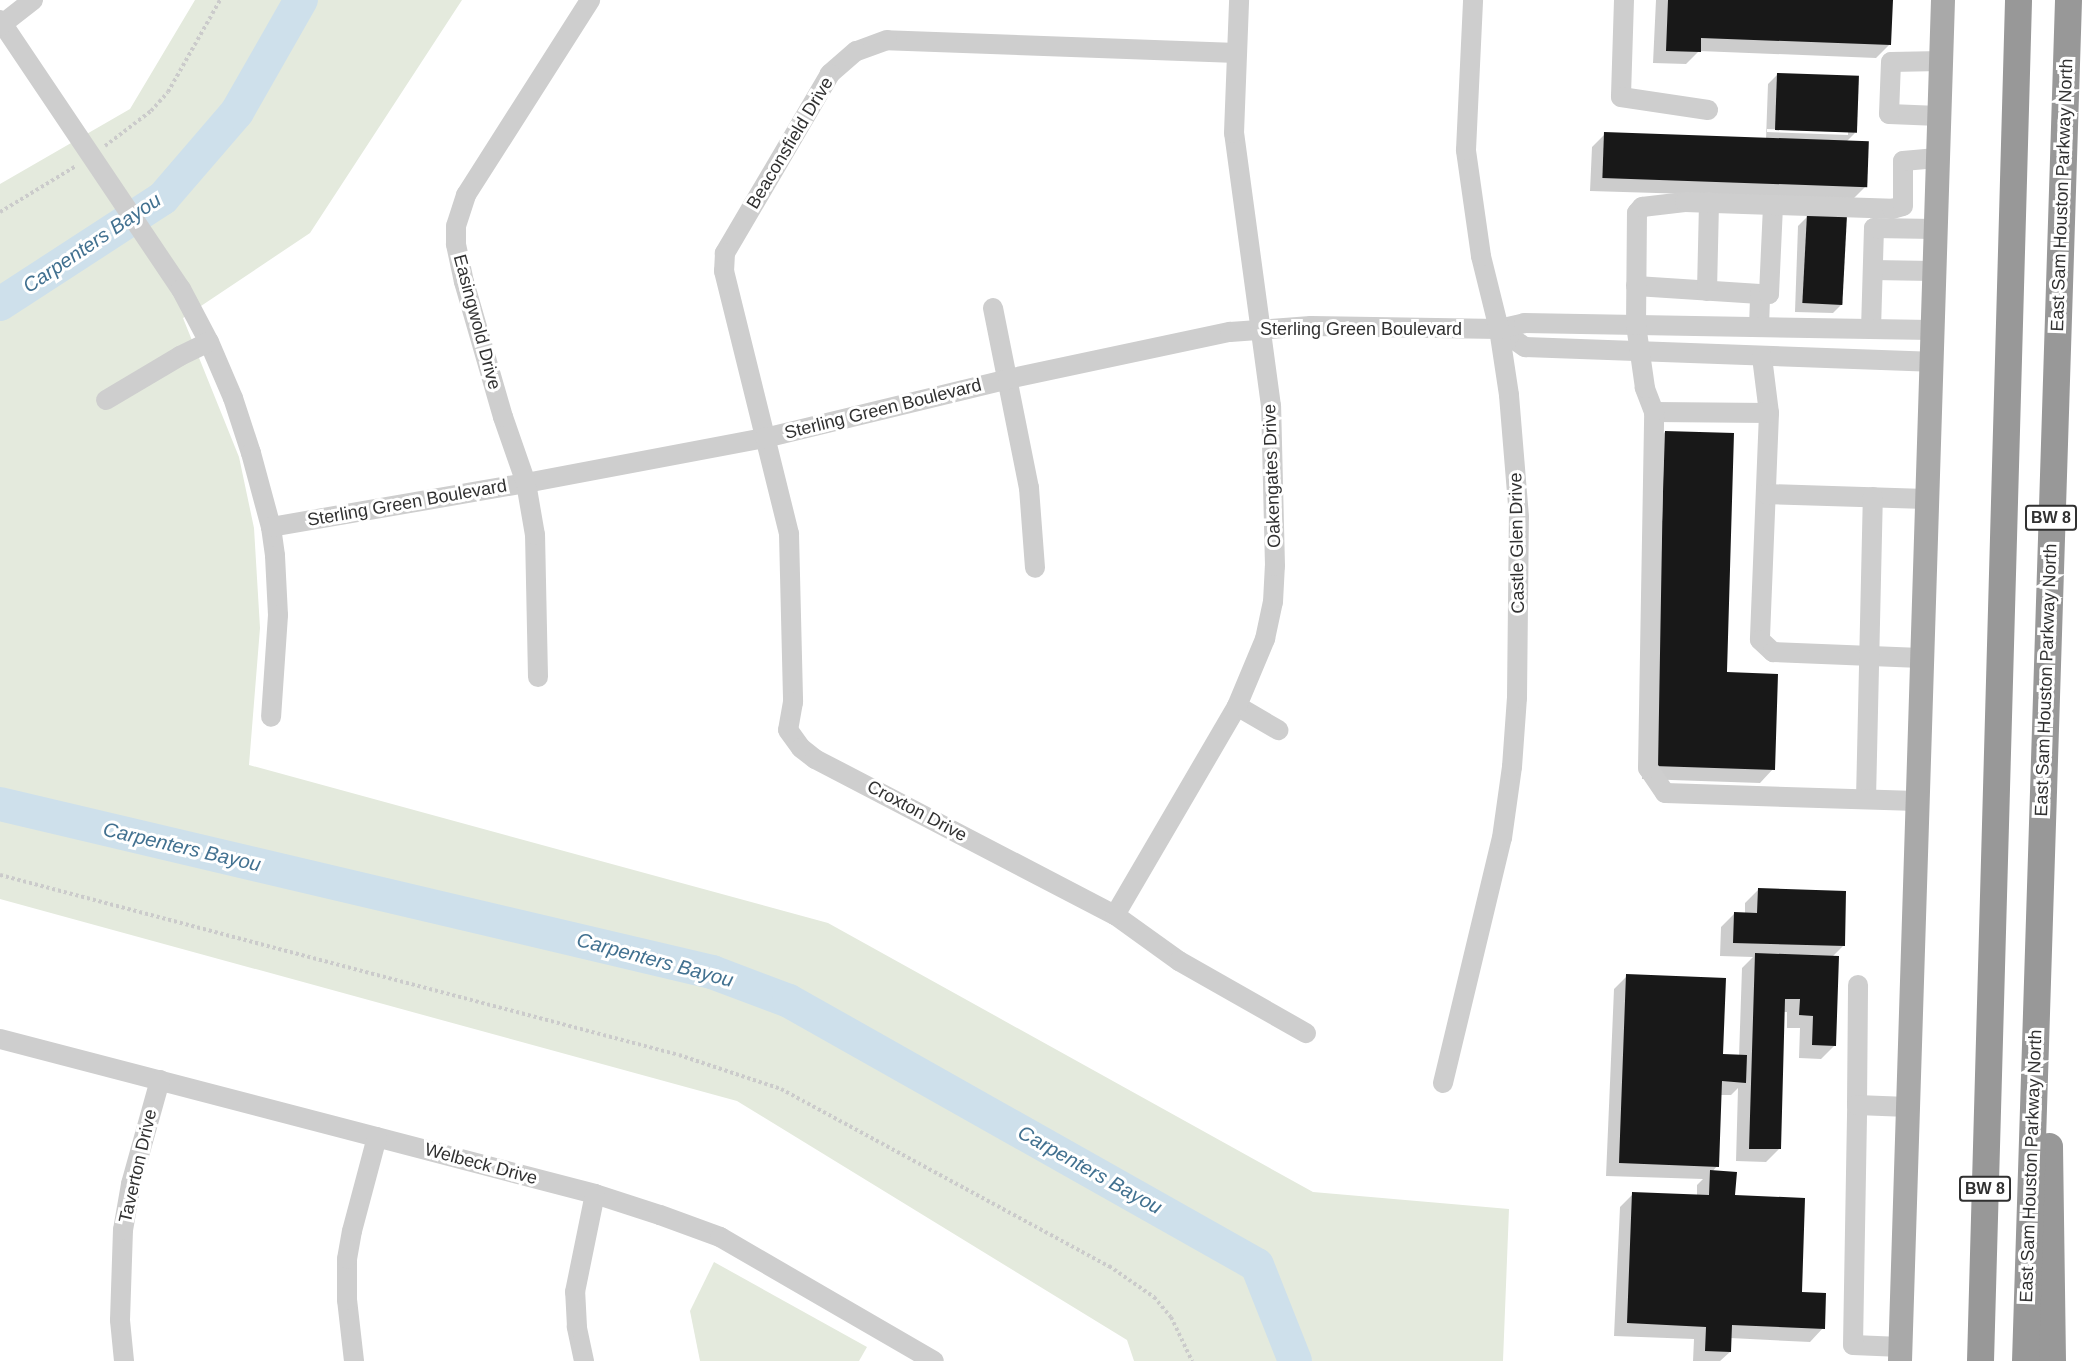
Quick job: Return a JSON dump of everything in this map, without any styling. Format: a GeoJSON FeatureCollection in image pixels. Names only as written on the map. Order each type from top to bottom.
{"type":"FeatureCollection","features":[{"type":"Feature","properties":{"kind":"highway","name":"BW 8"},"geometry":{"type":"LineString","coordinates":[[1980,1361],[2018,0]]}},
{"type":"Feature","properties":{"kind":"highway","name":"East Sam Houston Parkway North"},"geometry":{"type":"LineString","coordinates":[[2025,1361],[2068,0]]}},
{"type":"Feature","properties":{"kind":"highway"},"geometry":{"type":"LineString","coordinates":[[1968,1361],[1975,1133],[1989,1017]]}},
{"type":"Feature","properties":{"kind":"highway"},"geometry":{"type":"LineString","coordinates":[[2034,1036],[2048,1077],[2052,1361]]}},
{"type":"Feature","properties":{"kind":"main road"},"geometry":{"type":"LineString","coordinates":[[1900,1354],[1943,0]]}},
{"type":"Feature","properties":{"kind":"street"},"geometry":{"type":"LineString","coordinates":[[33,0],[1,23],[93,155],[181,289],[209,342],[233,398],[271,527],[278,615],[271,717]]}},
{"type":"Feature","properties":{"kind":"street","name":"Easingwold Drive"},"geometry":{"type":"LineString","coordinates":[[538,677],[535,535],[526,483],[503,417],[464,282],[456,244],[456,226],[466,195],[590,0]]}},
{"type":"Feature","properties":{"kind":"street","name":"Oakengates Drive"},"geometry":{"type":"LineString","coordinates":[[1115,915],[1237,706],[1265,639],[1273,602],[1275,566],[1270,406],[1258,329],[1234,133],[1239,0]]}},
{"type":"Feature","properties":{"kind":"street","name":"Castle Glen Drive"},"geometry":{"type":"LineString","coordinates":[[1443,1083],[1502,838],[1512,767],[1517,698],[1519,517],[1509,395],[1499,329],[1481,256],[1466,150],[1473,0]]}},
{"type":"Feature","properties":{"kind":"street"},"geometry":{"type":"LineString","coordinates":[[1624,0],[1621,97],[1708,110]]}},
{"type":"Feature","properties":{"kind":"street","name":"Beaconsfield Drive"},"geometry":{"type":"LineString","coordinates":[[765,438],[724,271],[725,253],[830,74],[856,51],[887,40],[1237,53]]}},
{"type":"Feature","properties":{"kind":"street"},"geometry":{"type":"LineString","coordinates":[[1939,116],[1889,114],[1891,62],[1941,61]]}},
{"type":"Feature","properties":{"kind":"street"},"geometry":{"type":"LineString","coordinates":[[1917,801],[1665,793],[1648,768],[1654,412],[1645,388],[1635,325],[1637,213],[1642,207],[1685,202],[1892,209],[1903,206],[1903,161],[1937,158]]}},
{"type":"Feature","properties":{"kind":"street"},"geometry":{"type":"LineString","coordinates":[[1707,291],[1709,202]]}},
{"type":"Feature","properties":{"kind":"street"},"geometry":{"type":"LineString","coordinates":[[1636,286],[1769,294],[1773,205]]}},
{"type":"Feature","properties":{"kind":"street"},"geometry":{"type":"LineString","coordinates":[[1871,329],[1874,228],[1935,229]]}},
{"type":"Feature","properties":{"kind":"street"},"geometry":{"type":"LineString","coordinates":[[1873,270],[1933,271]]}},
{"type":"Feature","properties":{"kind":"street"},"geometry":{"type":"LineString","coordinates":[[1759,327],[1760,294]]}},
{"type":"Feature","properties":{"kind":"street"},"geometry":{"type":"LineString","coordinates":[[993,308],[1029,488],[1035,568]]}},
{"type":"Feature","properties":{"kind":"street","name":"Sterling Green Boulevard"},"geometry":{"type":"LineString","coordinates":[[271,527],[526,483],[765,438],[1008,379],[1230,332],[1311,326],[1499,329],[1524,322],[1931,330]]}},
{"type":"Feature","properties":{"kind":"street"},"geometry":{"type":"LineString","coordinates":[[1499,329],[1525,347],[1638,353],[1930,362]]}},
{"type":"Feature","properties":{"kind":"street"},"geometry":{"type":"LineString","coordinates":[[106,400],[180,356],[209,342]]}},
{"type":"Feature","properties":{"kind":"street"},"geometry":{"type":"LineString","coordinates":[[1762,357],[1769,413],[1760,640],[1773,652],[1922,658]]}},
{"type":"Feature","properties":{"kind":"street"},"geometry":{"type":"LineString","coordinates":[[1654,412],[1769,413]]}},
{"type":"Feature","properties":{"kind":"street","name":"Croxton Drive"},"geometry":{"type":"LineString","coordinates":[[765,438],[789,534],[793,702],[788,730],[801,748],[815,759],[1115,915],[1179,961],[1306,1033]]}},
{"type":"Feature","properties":{"kind":"street"},"geometry":{"type":"LineString","coordinates":[[1766,494],[1926,499]]}},
{"type":"Feature","properties":{"kind":"street"},"geometry":{"type":"LineString","coordinates":[[1866,800],[1873,497]]}},
{"type":"Feature","properties":{"kind":"street"},"geometry":{"type":"LineString","coordinates":[[1237,706],[1278,730]]}},
{"type":"Feature","properties":{"kind":"street"},"geometry":{"type":"LineString","coordinates":[[1858,985],[1853,1345],[1900,1354]]}},
{"type":"Feature","properties":{"kind":"street","name":"Welbeck Drive"},"geometry":{"type":"LineString","coordinates":[[0,1039],[595,1194],[720,1237],[934,1361]]}},
{"type":"Feature","properties":{"kind":"street","name":"Taverton Drive"},"geometry":{"type":"LineString","coordinates":[[124,1361],[120,1320],[123,1230],[131,1184],[160,1080]]}},
{"type":"Feature","properties":{"kind":"street"},"geometry":{"type":"LineString","coordinates":[[1857,1105],[1908,1107]]}},
{"type":"Feature","properties":{"kind":"street"},"geometry":{"type":"LineString","coordinates":[[354,1361],[350,1343],[347,1259],[377,1137]]}},
{"type":"Feature","properties":{"kind":"street"},"geometry":{"type":"LineString","coordinates":[[584,1361],[577,1327],[575,1292],[595,1194]]}},
{"type":"Feature","properties":{"kind":"path"},"geometry":{"type":"LineString","coordinates":[[0,212],[93,155],[151,111],[168,92],[220,0]]}},
{"type":"Feature","properties":{"kind":"path"},"geometry":{"type":"LineString","coordinates":[[0,875],[680,1054],[781,1089],[1109,1266],[1154,1297],[1171,1317],[1184,1340],[1192,1361]]}},
{"type":"Feature","properties":{"kind":"shaded area"},"geometry":{"type":"Polygon","coordinates":[[[195,0],[462,0],[310,233],[183,318],[239,457],[254,528],[260,628],[249,765],[828,923],[1313,1192],[1509,1209],[1503,1361],[1134,1361],[1127,1340],[737,1101],[0,899],[0,184],[130,109],[195,0]]]}},
{"type":"Feature","properties":{"kind":"shaded area"},"geometry":{"type":"Polygon","coordinates":[[[714,1262],[867,1347],[859,1361],[700,1361],[690,1311],[714,1262]]]}},
{"type":"Feature","properties":{"kind":"building"},"geometry":{"type":"Polygon","coordinates":[[[1668,0],[1893,0],[1891,45],[1701,38],[1701,52],[1666,51],[1668,0]]]}},
{"type":"Feature","properties":{"kind":"building"},"geometry":{"type":"Polygon","coordinates":[[[1777,73],[1859,76],[1857,133],[1775,130],[1777,73]]]}},
{"type":"Feature","properties":{"kind":"building"},"geometry":{"type":"Polygon","coordinates":[[[1604,132],[1869,141],[1867,187],[1602,178],[1604,132]]]}},
{"type":"Feature","properties":{"kind":"building"},"geometry":{"type":"Polygon","coordinates":[[[1807,214],[1847,216],[1842,305],[1802,303],[1807,214]]]}},
{"type":"Feature","properties":{"kind":"building"},"geometry":{"type":"Polygon","coordinates":[[[1665,431],[1734,433],[1727,672],[1778,674],[1775,770],[1654,766],[1665,431]]]}},
{"type":"Feature","properties":{"kind":"building"},"geometry":{"type":"Polygon","coordinates":[[[1758,888],[1846,891],[1845,946],[1733,943],[1734,912],[1757,913],[1758,888]]]}},
{"type":"Feature","properties":{"kind":"building"},"geometry":{"type":"Polygon","coordinates":[[[1755,953],[1839,956],[1836,1046],[1812,1045],[1813,1016],[1799,1015],[1800,999],[1785,999],[1781,1149],[1749,1149],[1755,953]]]}},
{"type":"Feature","properties":{"kind":"building"},"geometry":{"type":"Polygon","coordinates":[[[1626,974],[1726,978],[1723,1054],[1747,1055],[1746,1083],[1722,1081],[1719,1167],[1619,1163],[1626,974]]]}},
{"type":"Feature","properties":{"kind":"building"},"geometry":{"type":"Polygon","coordinates":[[[1710,1170],[1737,1172],[1735,1195],[1805,1198],[1802,1292],[1826,1293],[1825,1329],[1732,1325],[1731,1352],[1705,1351],[1706,1327],[1627,1323],[1632,1192],[1709,1195],[1710,1170]]]}},
{"type":"Feature","properties":{"kind":"waterway","name":"Carpenters Bayou"},"geometry":{"type":"LineString","coordinates":[[0,304],[163,198],[237,112],[301,0]]}},
{"type":"Feature","properties":{"kind":"waterway","name":"Carpenters Bayou"},"geometry":{"type":"LineString","coordinates":[[0,804],[712,972],[789,1001],[1257,1265],[1295,1361]]}}]}
